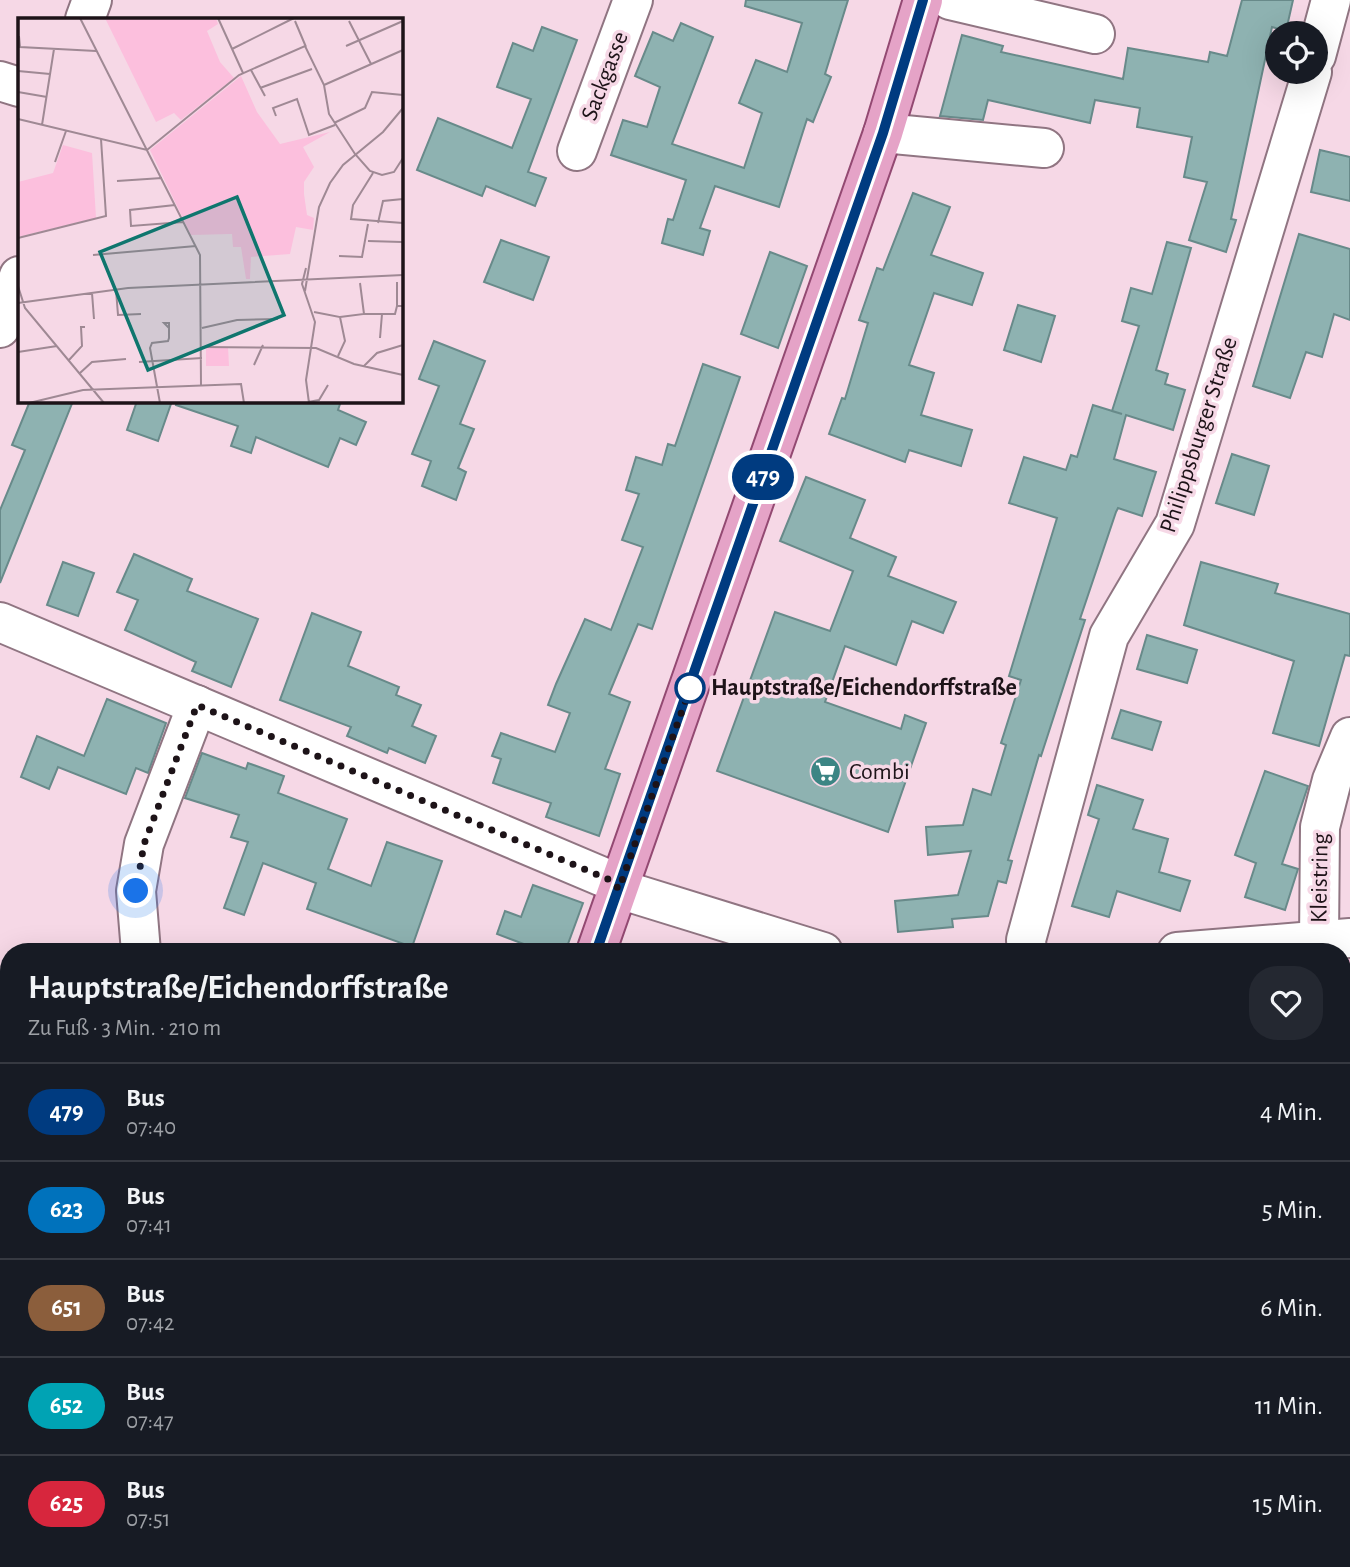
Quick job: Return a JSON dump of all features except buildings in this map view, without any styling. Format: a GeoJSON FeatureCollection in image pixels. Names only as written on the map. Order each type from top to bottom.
{"type":"FeatureCollection","features":[{"type":"Feature","properties":{"kind":"main road"},"geometry":{"type":"LineString","coordinates":[[599,943],[883,133],[924,2]]}},
{"type":"Feature","properties":{"kind":"street"},"geometry":{"type":"LineString","coordinates":[[85,18],[92,0]]}},
{"type":"Feature","properties":{"kind":"street","name":"Sackgasse"},"geometry":{"type":"LineString","coordinates":[[577,151],[633,0]]}},
{"type":"Feature","properties":{"kind":"street"},"geometry":{"type":"LineString","coordinates":[[1325,21],[1331,0]]}},
{"type":"Feature","properties":{"kind":"street"},"geometry":{"type":"LineString","coordinates":[[924,2],[1095,34]]}},
{"type":"Feature","properties":{"kind":"street"},"geometry":{"type":"LineString","coordinates":[[0,81],[18,87]]}},
{"type":"Feature","properties":{"kind":"street","name":"Philippsburger Straße"},"geometry":{"type":"LineString","coordinates":[[1026,943],[1109,636],[1175,524],[1308,84]]}},
{"type":"Feature","properties":{"kind":"street"},"geometry":{"type":"LineString","coordinates":[[883,133],[1044,148]]}},
{"type":"Feature","properties":{"kind":"street"},"geometry":{"type":"LineString","coordinates":[[0,328],[18,279]]}},
{"type":"Feature","properties":{"kind":"street"},"geometry":{"type":"LineString","coordinates":[[3,634],[197,705],[598,874],[619,889],[794,943]]}},
{"type":"Feature","properties":{"kind":"street"},"geometry":{"type":"LineString","coordinates":[[140,943],[136,891],[144,844],[197,705]]}},
{"type":"Feature","properties":{"kind":"street","name":"Kleistring"},"geometry":{"type":"LineString","coordinates":[[1335,939],[1320,827],[1332,780],[1350,737]]}},
{"type":"Feature","properties":{"kind":"street"},"geometry":{"type":"LineString","coordinates":[[1286,943],[1335,939]]}},
{"type":"Feature","properties":{"kind":"bus line","name":"479"},"geometry":{"type":"LineString","coordinates":[[599,943],[883,133],[923,0]]}},
{"type":"Feature","properties":{"kind":"place","name":"Hauptstraße/Eichendorffstraße"},"geometry":{"type":"Point","coordinates":[690,688]}},
{"type":"Feature","properties":{"kind":"place","name":"Combi"},"geometry":{"type":"Point","coordinates":[826,772]}},
{"type":"Feature","properties":{"kind":"route"},"geometry":{"type":"LineString","coordinates":[[136,891],[144,844],[197,705],[610,880],[619,889],[690,688]]}}]}
